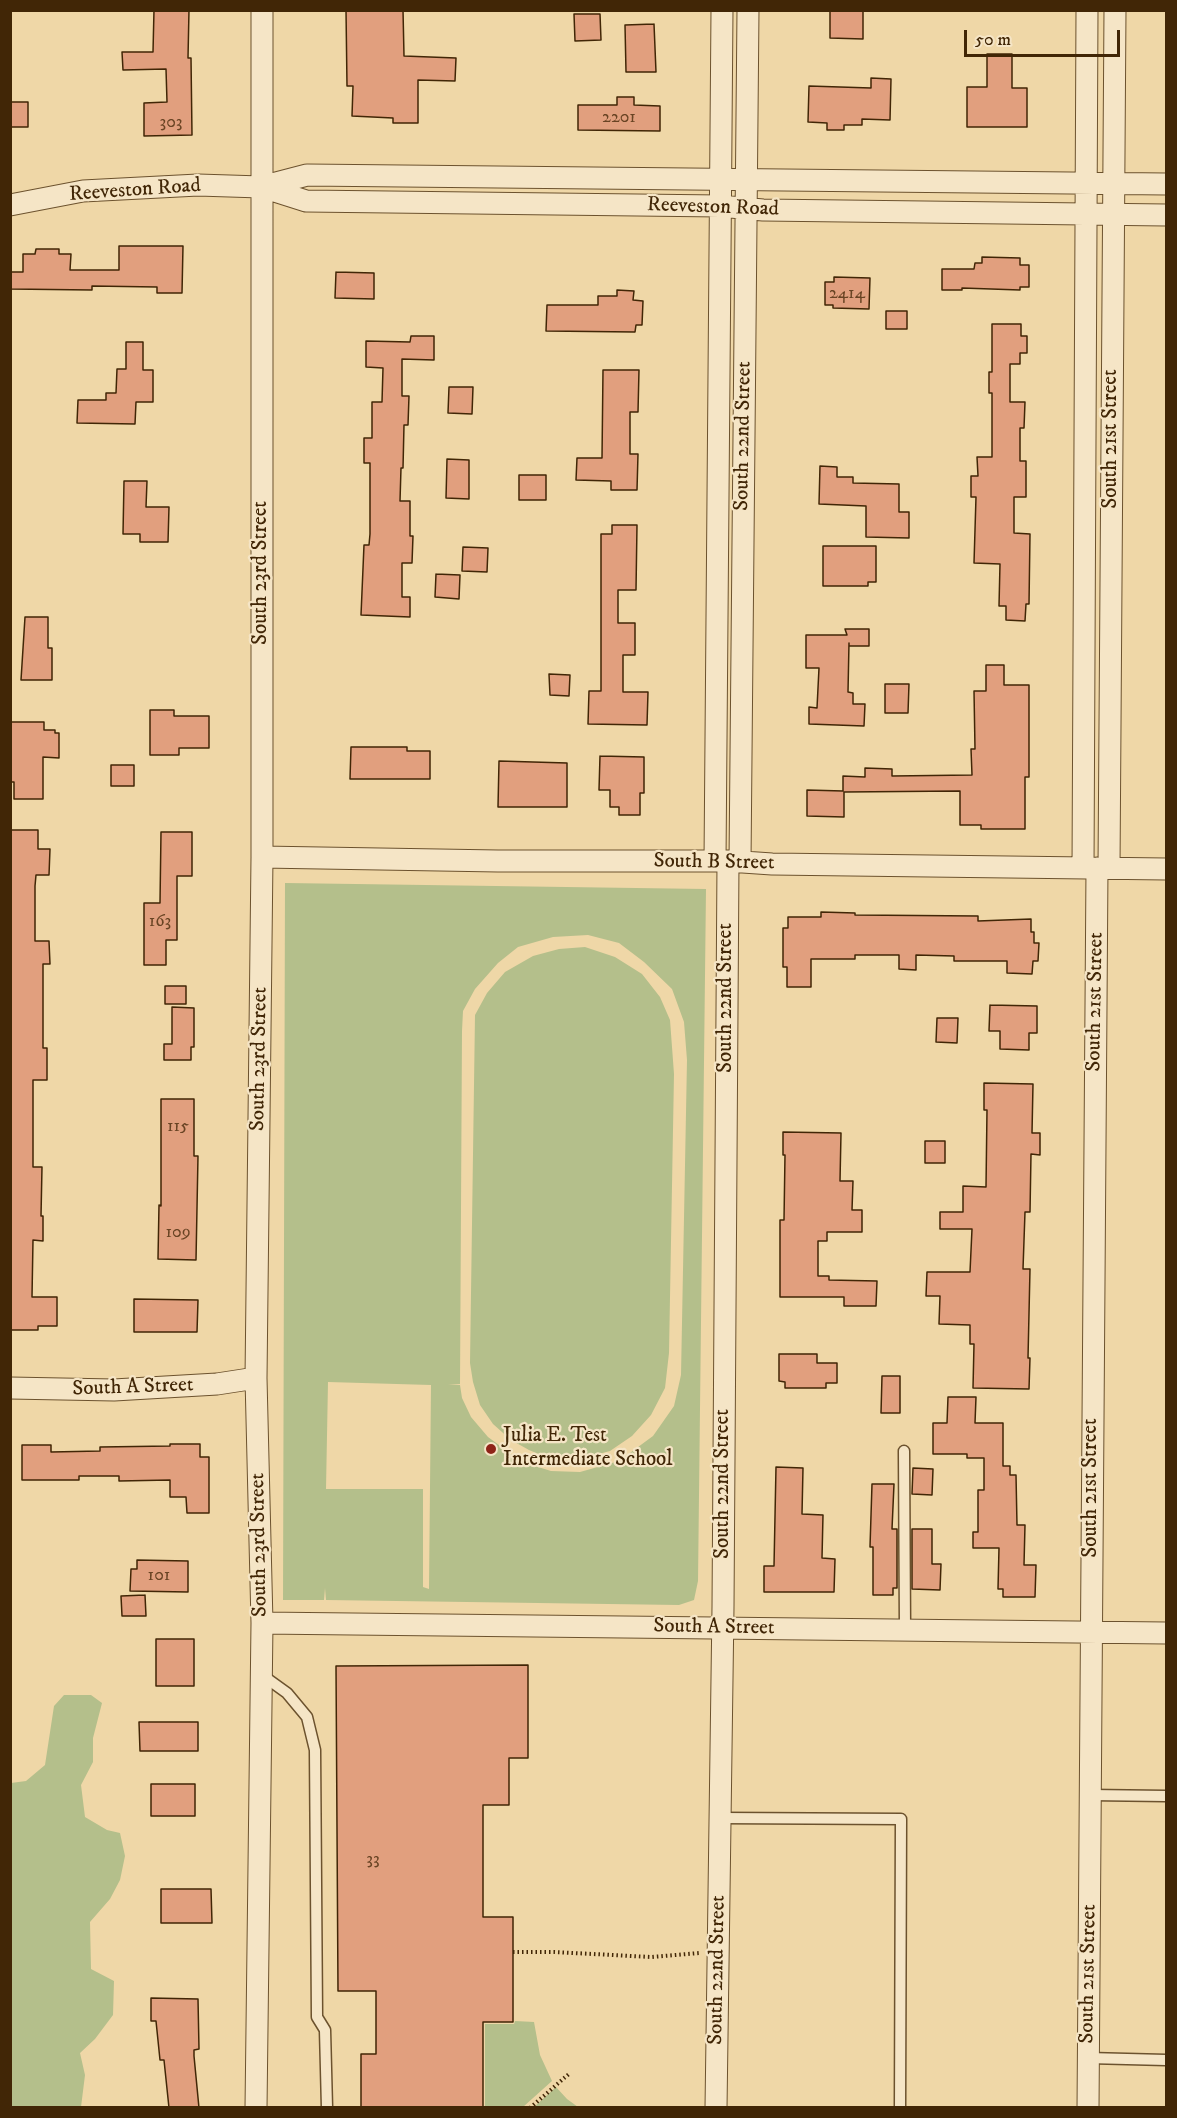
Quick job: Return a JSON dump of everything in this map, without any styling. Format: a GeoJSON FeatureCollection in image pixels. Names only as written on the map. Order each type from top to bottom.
{"type":"FeatureCollection","features":[{"type":"Feature","properties":{"kind":"street","name":"South 23rd Street"},"geometry":{"type":"LineString","coordinates":[[256,2108],[262,1623],[256,1378],[262,857],[262,10]]}},
{"type":"Feature","properties":{"kind":"street","name":"South 22nd Street"},"geometry":{"type":"LineString","coordinates":[[716,2108],[723,1628],[730,537],[720,207],[722,10]]}},
{"type":"Feature","properties":{"kind":"street","name":"South 22nd Street"},"geometry":{"type":"LineString","coordinates":[[730,537],[746,210],[748,10]]}},
{"type":"Feature","properties":{"kind":"street","name":"South 21st Street"},"geometry":{"type":"LineString","coordinates":[[1087,10],[1086,214],[1098,537],[1088,2108]]}},
{"type":"Feature","properties":{"kind":"street","name":"South 21st Street"},"geometry":{"type":"LineString","coordinates":[[1098,537],[1114,184],[1115,10]]}},
{"type":"Feature","properties":{"kind":"street","name":"Reeveston Road"},"geometry":{"type":"LineString","coordinates":[[10,205],[83,191],[198,185],[261,187],[307,176],[1167,184]]}},
{"type":"Feature","properties":{"kind":"street","name":"Reeveston Road"},"geometry":{"type":"LineString","coordinates":[[261,187],[306,201],[720,207],[746,210],[1167,214]]}},
{"type":"Feature","properties":{"kind":"street","name":"South B Street"},"geometry":{"type":"LineString","coordinates":[[262,857],[498,861],[728,861],[772,864],[1167,869]]}},
{"type":"Feature","properties":{"kind":"street","name":"South A Street"},"geometry":{"type":"LineString","coordinates":[[10,1388],[114,1390],[217,1384],[256,1378]]}},
{"type":"Feature","properties":{"kind":"street","name":"South A Street"},"geometry":{"type":"LineString","coordinates":[[262,1623],[1167,1633]]}},
{"type":"Feature","properties":{"kind":"lane"},"geometry":{"type":"LineString","coordinates":[[904,1451],[905,1630]]}},
{"type":"Feature","properties":{"kind":"lane"},"geometry":{"type":"LineString","coordinates":[[261,1675],[287,1693],[307,1717],[315,1750],[317,2017],[325,2030],[327,2108]]}},
{"type":"Feature","properties":{"kind":"lane"},"geometry":{"type":"LineString","coordinates":[[1090,1795],[1167,1796]]}},
{"type":"Feature","properties":{"kind":"lane"},"geometry":{"type":"LineString","coordinates":[[720,1818],[902,1819],[900,2108]]}},
{"type":"Feature","properties":{"kind":"lane"},"geometry":{"type":"LineString","coordinates":[[1088,2058],[1167,2060]]}},
{"type":"Feature","properties":{"kind":"path"},"geometry":{"type":"LineString","coordinates":[[513,1952],[651,1957],[718,1952]]}},
{"type":"Feature","properties":{"kind":"path"},"geometry":{"type":"LineString","coordinates":[[530,2108],[570,2073]]}},
{"type":"Feature","properties":{"kind":"green space"},"geometry":{"type":"Polygon","coordinates":[[[285,883],[706,889],[698,1581],[694,1600],[679,1605],[326,1600],[325,1588],[324,1600],[283,1600],[285,883]],[[588,935],[553,937],[518,947],[498,963],[475,989],[463,1011],[460,1384],[448,1385],[460,1385],[462,1398],[471,1417],[488,1437],[522,1462],[551,1471],[580,1472],[619,1461],[653,1436],[674,1406],[681,1375],[687,1060],[684,1022],[672,989],[644,962],[619,943],[588,935]],[[328,1382],[326,1489],[423,1489],[423,1587],[429,1589],[431,1385],[328,1382]]]}},
{"type":"Feature","properties":{"kind":"green space"},"geometry":{"type":"Polygon","coordinates":[[[585,947],[615,957],[642,974],[660,997],[670,1020],[674,1074],[669,1353],[665,1388],[651,1415],[632,1436],[610,1451],[587,1457],[558,1458],[546,1457],[529,1450],[511,1440],[493,1424],[480,1405],[473,1382],[470,1363],[475,1015],[487,993],[505,972],[533,956],[559,949],[585,947]]]}},
{"type":"Feature","properties":{"kind":"green space"},"geometry":{"type":"Polygon","coordinates":[[[64,1695],[91,1695],[102,1703],[93,1738],[93,1762],[81,1785],[85,1817],[107,1830],[120,1833],[125,1856],[120,1880],[110,1899],[90,1922],[91,1969],[114,1981],[113,2015],[95,2039],[80,2053],[85,2075],[81,2107],[11,2107],[11,1783],[26,1781],[45,1765],[54,1706],[64,1695]]]}},
{"type":"Feature","properties":{"kind":"green space"},"geometry":{"type":"Polygon","coordinates":[[[515,2021],[534,2022],[540,2055],[552,2081],[523,2107],[485,2107],[485,2024],[514,2024],[515,2021]]]}},
{"type":"Feature","properties":{"kind":"green space"},"geometry":{"type":"Polygon","coordinates":[[[556,2087],[578,2107],[534,2107],[556,2087]]]}},
{"type":"Feature","properties":{"kind":"building"},"geometry":{"type":"Polygon","coordinates":[[[154,10],[189,10],[188,58],[191,58],[192,135],[144,136],[144,103],[167,102],[166,69],[123,70],[122,52],[153,52],[154,10]]]}},
{"type":"Feature","properties":{"kind":"building"},"geometry":{"type":"Polygon","coordinates":[[[346,10],[403,10],[404,56],[456,58],[455,81],[418,80],[418,123],[393,123],[393,118],[352,116],[353,86],[347,86],[346,10]]]}},
{"type":"Feature","properties":{"kind":"building"},"geometry":{"type":"Polygon","coordinates":[[[830,10],[863,10],[863,39],[830,38],[830,10]]]}},
{"type":"Feature","properties":{"kind":"building"},"geometry":{"type":"Polygon","coordinates":[[[574,14],[600,14],[601,40],[575,41],[574,14]]]}},
{"type":"Feature","properties":{"kind":"building"},"geometry":{"type":"Polygon","coordinates":[[[654,24],[656,72],[626,72],[625,25],[654,24]]]}},
{"type":"Feature","properties":{"kind":"building"},"geometry":{"type":"Polygon","coordinates":[[[987,54],[1012,54],[1012,88],[1027,88],[1027,127],[967,127],[967,87],[987,87],[987,54]]]}},
{"type":"Feature","properties":{"kind":"building"},"geometry":{"type":"Polygon","coordinates":[[[871,78],[891,79],[890,120],[862,119],[862,125],[844,125],[844,130],[827,130],[827,123],[808,122],[809,86],[871,88],[871,78]]]}},
{"type":"Feature","properties":{"kind":"building"},"geometry":{"type":"Polygon","coordinates":[[[617,97],[634,97],[634,105],[660,106],[660,131],[578,130],[578,105],[617,105],[617,97]]]}},
{"type":"Feature","properties":{"kind":"building"},"geometry":{"type":"Polygon","coordinates":[[[10,102],[28,102],[28,127],[10,127],[10,102]]]}},
{"type":"Feature","properties":{"kind":"building"},"geometry":{"type":"Polygon","coordinates":[[[119,246],[183,246],[182,293],[157,293],[157,287],[92,286],[92,290],[10,289],[10,272],[23,272],[23,254],[35,254],[36,249],[59,249],[59,254],[71,254],[70,270],[119,270],[119,246]]]}},
{"type":"Feature","properties":{"kind":"building"},"geometry":{"type":"Polygon","coordinates":[[[982,257],[1020,258],[1020,265],[1029,265],[1029,287],[1020,287],[1020,290],[962,288],[962,290],[942,290],[942,269],[974,269],[975,263],[982,263],[982,257]]]}},
{"type":"Feature","properties":{"kind":"building"},"geometry":{"type":"Polygon","coordinates":[[[336,272],[374,273],[374,299],[335,298],[336,272]]]}},
{"type":"Feature","properties":{"kind":"building"},"geometry":{"type":"Polygon","coordinates":[[[834,277],[870,278],[869,309],[833,308],[833,305],[825,305],[825,282],[834,282],[834,277]]]}},
{"type":"Feature","properties":{"kind":"building"},"geometry":{"type":"Polygon","coordinates":[[[617,290],[634,291],[633,300],[643,301],[642,325],[636,325],[635,332],[546,331],[547,305],[598,305],[598,296],[617,296],[617,290]]]}},
{"type":"Feature","properties":{"kind":"building"},"geometry":{"type":"Polygon","coordinates":[[[886,311],[907,311],[907,329],[886,329],[886,311]]]}},
{"type":"Feature","properties":{"kind":"building"},"geometry":{"type":"Polygon","coordinates":[[[992,324],[1021,324],[1021,336],[1027,336],[1027,353],[1020,353],[1020,364],[1010,364],[1010,402],[1025,402],[1024,428],[1020,428],[1020,461],[1026,461],[1026,497],[1014,497],[1014,533],[1030,534],[1029,604],[1026,604],[1025,621],[1006,620],[1006,606],[999,606],[1000,564],[974,563],[976,497],[971,497],[971,476],[978,476],[977,457],[992,457],[992,393],[989,393],[989,372],[992,372],[992,324]]]}},
{"type":"Feature","properties":{"kind":"building"},"geometry":{"type":"Polygon","coordinates":[[[411,336],[434,336],[434,360],[402,359],[402,396],[409,396],[408,425],[404,425],[400,501],[410,501],[410,536],[413,536],[412,563],[402,563],[402,597],[410,597],[410,617],[361,615],[364,545],[369,545],[370,534],[370,463],[364,463],[364,438],[372,438],[372,402],[382,402],[383,368],[366,367],[366,341],[410,342],[411,336]]]}},
{"type":"Feature","properties":{"kind":"building"},"geometry":{"type":"Polygon","coordinates":[[[126,342],[143,342],[143,370],[153,370],[153,402],[136,402],[135,424],[77,423],[78,400],[106,400],[106,393],[116,393],[117,369],[126,369],[126,342]]]}},
{"type":"Feature","properties":{"kind":"building"},"geometry":{"type":"Polygon","coordinates":[[[603,370],[639,370],[638,412],[630,412],[630,454],[638,454],[637,490],[611,490],[611,481],[576,480],[577,458],[602,458],[603,370]]]}},
{"type":"Feature","properties":{"kind":"building"},"geometry":{"type":"Polygon","coordinates":[[[449,387],[473,387],[472,414],[448,413],[449,387]]]}},
{"type":"Feature","properties":{"kind":"building"},"geometry":{"type":"Polygon","coordinates":[[[447,459],[469,460],[469,499],[446,498],[447,459]]]}},
{"type":"Feature","properties":{"kind":"building"},"geometry":{"type":"Polygon","coordinates":[[[820,466],[837,467],[837,477],[853,477],[853,483],[899,484],[899,512],[909,512],[909,538],[866,537],[866,506],[819,504],[820,466]]]}},
{"type":"Feature","properties":{"kind":"building"},"geometry":{"type":"Polygon","coordinates":[[[519,475],[546,475],[546,500],[519,500],[519,475]]]}},
{"type":"Feature","properties":{"kind":"building"},"geometry":{"type":"Polygon","coordinates":[[[124,481],[147,481],[146,507],[169,507],[168,542],[140,542],[140,534],[123,534],[124,481]]]}},
{"type":"Feature","properties":{"kind":"building"},"geometry":{"type":"Polygon","coordinates":[[[612,525],[637,525],[636,590],[618,590],[618,623],[635,623],[635,655],[623,655],[623,692],[648,692],[647,725],[588,724],[589,691],[601,691],[601,534],[612,534],[612,525]]]}},
{"type":"Feature","properties":{"kind":"building"},"geometry":{"type":"Polygon","coordinates":[[[823,546],[876,546],[876,582],[868,582],[868,586],[823,586],[823,546]]]}},
{"type":"Feature","properties":{"kind":"building"},"geometry":{"type":"Polygon","coordinates":[[[463,547],[488,548],[487,572],[462,571],[463,547]]]}},
{"type":"Feature","properties":{"kind":"building"},"geometry":{"type":"Polygon","coordinates":[[[436,574],[460,575],[459,599],[435,597],[436,574]]]}},
{"type":"Feature","properties":{"kind":"building"},"geometry":{"type":"Polygon","coordinates":[[[25,617],[48,617],[48,648],[52,648],[52,680],[21,680],[25,617]]]}},
{"type":"Feature","properties":{"kind":"building"},"geometry":{"type":"Polygon","coordinates":[[[845,629],[869,629],[869,646],[849,646],[849,643],[848,692],[853,693],[853,704],[865,704],[864,726],[809,724],[809,707],[817,708],[819,668],[806,668],[806,635],[847,635],[845,629]]]}},
{"type":"Feature","properties":{"kind":"building"},"geometry":{"type":"Polygon","coordinates":[[[986,665],[1004,665],[1004,685],[1029,685],[1029,777],[1025,777],[1025,829],[981,829],[981,825],[960,825],[960,791],[844,792],[844,817],[807,816],[807,790],[843,791],[843,776],[865,777],[865,768],[892,769],[892,776],[972,775],[971,749],[975,749],[974,691],[986,691],[986,665]]]}},
{"type":"Feature","properties":{"kind":"building"},"geometry":{"type":"Polygon","coordinates":[[[549,674],[570,675],[569,696],[550,695],[549,674]]]}},
{"type":"Feature","properties":{"kind":"building"},"geometry":{"type":"Polygon","coordinates":[[[885,684],[909,684],[908,713],[885,713],[885,684]]]}},
{"type":"Feature","properties":{"kind":"building"},"geometry":{"type":"Polygon","coordinates":[[[150,710],[174,710],[174,716],[209,716],[209,748],[179,748],[179,755],[150,755],[150,710]]]}},
{"type":"Feature","properties":{"kind":"building"},"geometry":{"type":"Polygon","coordinates":[[[10,722],[44,722],[44,730],[55,730],[55,733],[59,733],[59,758],[43,757],[43,799],[14,799],[14,782],[10,782],[10,722]]]}},
{"type":"Feature","properties":{"kind":"building"},"geometry":{"type":"Polygon","coordinates":[[[351,747],[407,747],[407,751],[430,751],[430,779],[350,779],[351,747]]]}},
{"type":"Feature","properties":{"kind":"building"},"geometry":{"type":"Polygon","coordinates":[[[600,756],[644,757],[644,793],[640,793],[640,815],[619,815],[619,807],[610,807],[610,790],[599,790],[600,756]]]}},
{"type":"Feature","properties":{"kind":"building"},"geometry":{"type":"Polygon","coordinates":[[[499,761],[567,763],[567,807],[498,807],[499,761]]]}},
{"type":"Feature","properties":{"kind":"building"},"geometry":{"type":"Polygon","coordinates":[[[111,765],[134,765],[134,786],[111,786],[111,765]]]}},
{"type":"Feature","properties":{"kind":"building"},"geometry":{"type":"Polygon","coordinates":[[[10,830],[38,830],[38,849],[50,849],[49,875],[36,875],[35,886],[35,941],[49,941],[50,964],[43,964],[43,1048],[47,1048],[47,1080],[33,1080],[33,1167],[42,1167],[43,1241],[33,1240],[32,1297],[57,1297],[57,1326],[38,1326],[38,1330],[10,1330],[10,830]]]}},
{"type":"Feature","properties":{"kind":"building"},"geometry":{"type":"Polygon","coordinates":[[[161,832],[192,832],[192,876],[177,876],[177,940],[166,940],[166,965],[144,965],[144,903],[160,903],[161,832]]]}},
{"type":"Feature","properties":{"kind":"building"},"geometry":{"type":"Polygon","coordinates":[[[821,912],[855,913],[855,915],[978,916],[978,921],[1031,919],[1034,943],[1039,943],[1038,961],[1033,961],[1032,974],[1007,973],[1007,961],[954,961],[954,956],[916,955],[916,970],[899,969],[899,955],[855,955],[855,959],[811,959],[811,987],[787,987],[787,967],[783,967],[783,928],[788,928],[788,917],[821,917],[821,912]]]}},
{"type":"Feature","properties":{"kind":"building"},"geometry":{"type":"Polygon","coordinates":[[[165,986],[186,986],[186,1004],[165,1004],[165,986]]]}},
{"type":"Feature","properties":{"kind":"building"},"geometry":{"type":"Polygon","coordinates":[[[990,1005],[1037,1006],[1037,1033],[1029,1033],[1029,1050],[1000,1049],[1000,1031],[989,1031],[990,1005]]]}},
{"type":"Feature","properties":{"kind":"building"},"geometry":{"type":"Polygon","coordinates":[[[172,1007],[194,1008],[194,1047],[191,1047],[191,1060],[164,1060],[164,1044],[172,1044],[172,1007]]]}},
{"type":"Feature","properties":{"kind":"building"},"geometry":{"type":"Polygon","coordinates":[[[937,1018],[958,1018],[957,1043],[936,1042],[937,1018]]]}},
{"type":"Feature","properties":{"kind":"building"},"geometry":{"type":"Polygon","coordinates":[[[984,1083],[1033,1084],[1032,1133],[1040,1133],[1040,1155],[1031,1154],[1030,1212],[1025,1212],[1023,1269],[1030,1269],[1029,1389],[973,1388],[974,1344],[970,1344],[970,1325],[939,1324],[940,1296],[926,1296],[927,1272],[970,1272],[972,1229],[940,1229],[940,1212],[963,1212],[963,1186],[986,1187],[987,1110],[984,1110],[984,1083]]]}},
{"type":"Feature","properties":{"kind":"building"},"geometry":{"type":"Polygon","coordinates":[[[161,1099],[194,1099],[194,1156],[198,1156],[196,1260],[158,1259],[159,1205],[161,1206],[161,1099]]]}},
{"type":"Feature","properties":{"kind":"building"},"geometry":{"type":"Polygon","coordinates":[[[783,1132],[841,1133],[840,1181],[853,1181],[852,1210],[862,1210],[862,1232],[827,1232],[827,1241],[818,1241],[818,1276],[829,1276],[829,1280],[877,1281],[876,1306],[844,1306],[844,1297],[780,1297],[780,1220],[784,1220],[783,1132]]]}},
{"type":"Feature","properties":{"kind":"building"},"geometry":{"type":"Polygon","coordinates":[[[925,1141],[945,1141],[945,1163],[925,1163],[925,1141]]]}},
{"type":"Feature","properties":{"kind":"building"},"geometry":{"type":"Polygon","coordinates":[[[134,1299],[198,1300],[197,1332],[134,1332],[134,1299]]]}},
{"type":"Feature","properties":{"kind":"building"},"geometry":{"type":"Polygon","coordinates":[[[779,1354],[817,1354],[817,1363],[837,1363],[837,1383],[826,1383],[826,1388],[785,1388],[785,1382],[779,1381],[779,1354]]]}},
{"type":"Feature","properties":{"kind":"building"},"geometry":{"type":"Polygon","coordinates":[[[882,1376],[900,1376],[900,1413],[881,1413],[882,1376]]]}},
{"type":"Feature","properties":{"kind":"building"},"geometry":{"type":"Polygon","coordinates":[[[948,1397],[976,1397],[975,1423],[1003,1423],[1003,1466],[1010,1466],[1010,1475],[1016,1475],[1017,1525],[1025,1525],[1024,1565],[1036,1565],[1035,1597],[1003,1597],[1003,1589],[998,1589],[999,1548],[973,1548],[973,1532],[978,1532],[978,1490],[984,1490],[984,1458],[967,1458],[967,1454],[933,1454],[933,1423],[947,1423],[948,1397]]]}},
{"type":"Feature","properties":{"kind":"building"},"geometry":{"type":"Polygon","coordinates":[[[170,1444],[200,1444],[200,1457],[209,1457],[209,1513],[187,1513],[186,1497],[170,1497],[170,1480],[119,1481],[119,1476],[79,1476],[79,1480],[22,1480],[22,1445],[51,1445],[51,1452],[100,1451],[100,1447],[170,1446],[170,1444]]]}},
{"type":"Feature","properties":{"kind":"building"},"geometry":{"type":"Polygon","coordinates":[[[776,1467],[803,1468],[802,1514],[823,1515],[822,1558],[835,1559],[834,1592],[764,1592],[764,1566],[774,1566],[776,1467]]]}},
{"type":"Feature","properties":{"kind":"building"},"geometry":{"type":"Polygon","coordinates":[[[913,1468],[933,1469],[932,1495],[912,1494],[913,1468]]]}},
{"type":"Feature","properties":{"kind":"building"},"geometry":{"type":"Polygon","coordinates":[[[872,1484],[894,1484],[892,1529],[897,1529],[897,1588],[893,1588],[893,1595],[873,1595],[873,1547],[870,1547],[872,1484]]]}},
{"type":"Feature","properties":{"kind":"building"},"geometry":{"type":"Polygon","coordinates":[[[912,1529],[932,1529],[932,1564],[941,1564],[940,1590],[912,1589],[912,1529]]]}},
{"type":"Feature","properties":{"kind":"building"},"geometry":{"type":"Polygon","coordinates":[[[137,1560],[188,1561],[188,1592],[130,1591],[131,1569],[137,1569],[137,1560]]]}},
{"type":"Feature","properties":{"kind":"building"},"geometry":{"type":"Polygon","coordinates":[[[145,1595],[146,1616],[122,1616],[121,1596],[145,1595]]]}},
{"type":"Feature","properties":{"kind":"building"},"geometry":{"type":"Polygon","coordinates":[[[156,1639],[194,1639],[194,1686],[156,1686],[156,1639]]]}},
{"type":"Feature","properties":{"kind":"building"},"geometry":{"type":"Polygon","coordinates":[[[528,1665],[528,1758],[509,1758],[509,1805],[483,1805],[483,1917],[513,1917],[513,2022],[483,2022],[483,2108],[361,2108],[361,2054],[376,2054],[376,1991],[338,1991],[336,1666],[528,1665]]]}},
{"type":"Feature","properties":{"kind":"building"},"geometry":{"type":"Polygon","coordinates":[[[139,1722],[198,1722],[198,1751],[140,1751],[139,1722]]]}},
{"type":"Feature","properties":{"kind":"building"},"geometry":{"type":"Polygon","coordinates":[[[151,1784],[195,1784],[195,1816],[151,1816],[151,1784]]]}},
{"type":"Feature","properties":{"kind":"building"},"geometry":{"type":"Polygon","coordinates":[[[161,1889],[211,1889],[212,1923],[161,1923],[161,1889]]]}},
{"type":"Feature","properties":{"kind":"building"},"geometry":{"type":"Polygon","coordinates":[[[151,1998],[198,1999],[199,2049],[194,2050],[194,2056],[199,2108],[169,2108],[164,2060],[160,2060],[156,2021],[151,2021],[151,1998]]]}},
{"type":"Feature","properties":{"kind":"place","name":"Julia E. Test Intermediate School"},"geometry":{"type":"Point","coordinates":[491,1449]}}]}
